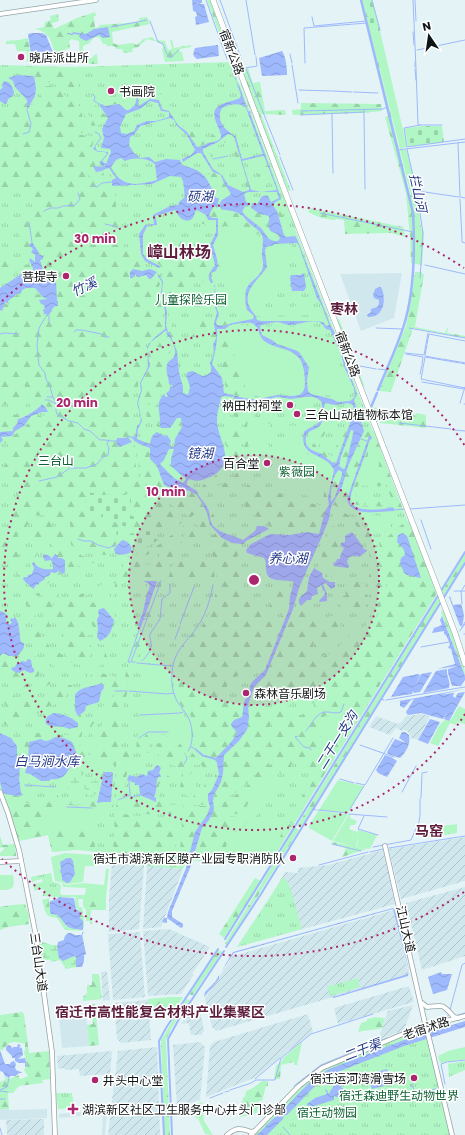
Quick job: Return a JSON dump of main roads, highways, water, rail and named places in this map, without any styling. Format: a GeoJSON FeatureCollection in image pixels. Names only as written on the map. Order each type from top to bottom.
{"type":"FeatureCollection","features":[{"type":"Feature","properties":{"kind":"highway","name":"宿新公路"},"geometry":{"type":"LineString","coordinates":[[213,0],[282,185],[440,592],[465,664]]}},
{"type":"Feature","properties":{"kind":"highway","name":"宿新公路"},"geometry":{"type":"LineString","coordinates":[[213,0],[408,509]]}},
{"type":"Feature","properties":{"kind":"highway","name":"宿新公路"},"geometry":{"type":"LineString","coordinates":[[443,600],[456,631],[465,659]]}},
{"type":"Feature","properties":{"kind":"main road"},"geometry":{"type":"LineString","coordinates":[[0,14],[96,0]]}},
{"type":"Feature","properties":{"kind":"main road","name":"三台山大道"},"geometry":{"type":"LineString","coordinates":[[0,792],[12,826],[35,936],[51,1052],[54,1135]]}},
{"type":"Feature","properties":{"kind":"main road","name":"三台山大道"},"geometry":{"type":"LineString","coordinates":[[0,798],[12,829],[20,861]]}},
{"type":"Feature","properties":{"kind":"main road","name":"江山大道"},"geometry":{"type":"LineString","coordinates":[[424,1016],[422,1003],[386,846],[424,1016],[452,1135]]}},
{"type":"Feature","properties":{"kind":"main road"},"geometry":{"type":"LineString","coordinates":[[0,861],[20,861]]}},
{"type":"Feature","properties":{"kind":"main road"},"geometry":{"type":"LineString","coordinates":[[422,1003],[427,1007],[436,1005],[444,1006],[454,1017],[458,1018]]}},
{"type":"Feature","properties":{"kind":"main road"},"geometry":{"type":"LineString","coordinates":[[424,1016],[426,1009],[437,1006],[446,1008],[451,1015],[458,1018]]}},
{"type":"Feature","properties":{"kind":"main road"},"geometry":{"type":"LineString","coordinates":[[447,1020],[450,1019],[451,1015]]}},
{"type":"Feature","properties":{"kind":"main road","name":"老宿沭路"},"geometry":{"type":"LineString","coordinates":[[249,1135],[256,1131],[295,1090],[322,1068],[416,1029],[465,1016]]}},
{"type":"Feature","properties":{"kind":"main road"},"geometry":{"type":"LineString","coordinates":[[228,1135],[237,1129],[244,1129],[251,1132],[256,1131]]}},
{"type":"Feature","properties":{"kind":"main road"},"geometry":{"type":"LineString","coordinates":[[228,1135],[240,1129],[246,1131],[249,1135]]}},
{"type":"Feature","properties":{"kind":"water"},"geometry":{"type":"Polygon","coordinates":[[[192,0],[202,0],[202,3],[198,4],[204,4],[209,22],[196,25],[195,17],[197,16],[196,12],[193,11],[192,0]]]}},
{"type":"Feature","properties":{"kind":"water"},"geometry":{"type":"Polygon","coordinates":[[[108,27],[110,37],[103,38],[99,35],[86,41],[80,38],[80,35],[66,35],[68,33],[72,34],[73,32],[86,34],[94,29],[108,27]]]}},
{"type":"Feature","properties":{"kind":"water"},"geometry":{"type":"Polygon","coordinates":[[[42,33],[46,35],[55,57],[38,62],[32,61],[28,34],[42,33]]]}},
{"type":"Feature","properties":{"kind":"water"},"geometry":{"type":"Polygon","coordinates":[[[218,45],[219,56],[195,58],[193,53],[195,48],[218,45]]]}},
{"type":"Feature","properties":{"kind":"water"},"geometry":{"type":"Polygon","coordinates":[[[282,51],[285,59],[287,75],[262,76],[259,58],[282,51]]]}},
{"type":"Feature","properties":{"kind":"water"},"geometry":{"type":"Polygon","coordinates":[[[17,75],[34,76],[36,88],[35,96],[27,110],[27,100],[15,87],[13,81],[8,78],[17,75]]]}},
{"type":"Feature","properties":{"kind":"water"},"geometry":{"type":"Polygon","coordinates":[[[4,81],[10,83],[14,92],[13,96],[8,99],[7,103],[5,104],[0,101],[0,90],[3,87],[2,85],[4,81]]]}},
{"type":"Feature","properties":{"kind":"water"},"geometry":{"type":"Polygon","coordinates":[[[239,85],[248,111],[252,112],[250,113],[281,198],[272,204],[277,211],[284,235],[286,237],[295,236],[297,239],[355,388],[357,395],[354,400],[364,431],[348,466],[342,487],[331,507],[329,519],[299,588],[293,609],[266,675],[254,687],[248,705],[249,718],[247,730],[238,742],[224,755],[221,782],[214,795],[214,810],[209,820],[202,828],[190,868],[172,911],[172,917],[183,924],[183,927],[181,928],[167,918],[168,912],[186,868],[195,832],[207,815],[210,807],[208,794],[212,790],[219,774],[215,760],[202,756],[195,750],[195,748],[204,755],[216,758],[236,735],[237,732],[231,724],[234,720],[242,717],[244,702],[249,695],[250,685],[265,670],[289,609],[290,596],[294,582],[275,580],[269,577],[264,558],[247,553],[246,550],[251,544],[270,534],[290,535],[307,532],[319,534],[325,511],[329,505],[328,498],[334,470],[325,460],[309,451],[305,447],[303,441],[304,432],[316,425],[320,420],[322,403],[319,400],[311,397],[290,399],[277,397],[258,402],[244,401],[233,398],[235,395],[243,398],[257,399],[277,395],[299,395],[304,389],[305,383],[302,363],[299,358],[291,352],[264,341],[254,324],[234,324],[225,329],[217,329],[217,342],[212,364],[222,378],[224,393],[233,395],[232,397],[221,397],[217,416],[218,427],[224,450],[224,465],[219,471],[210,477],[197,481],[189,479],[187,485],[197,491],[208,509],[211,522],[216,529],[243,540],[255,531],[257,526],[264,526],[269,529],[243,544],[232,543],[222,538],[210,525],[207,513],[196,494],[187,490],[180,492],[181,488],[168,487],[164,485],[157,466],[150,459],[150,448],[138,443],[130,437],[128,437],[132,442],[120,447],[116,442],[117,438],[125,438],[129,436],[135,437],[137,426],[140,423],[141,418],[137,403],[141,390],[140,383],[148,367],[147,351],[150,366],[141,383],[142,390],[138,403],[142,421],[138,429],[137,439],[150,444],[152,437],[157,432],[164,436],[167,435],[171,441],[169,446],[174,447],[175,439],[182,427],[181,418],[177,418],[170,428],[161,428],[160,424],[160,400],[164,394],[166,397],[168,396],[166,393],[170,387],[173,387],[169,384],[167,367],[168,362],[175,355],[175,348],[166,333],[169,332],[177,351],[183,393],[188,395],[190,387],[186,375],[188,372],[193,371],[202,376],[211,372],[210,363],[214,353],[213,345],[216,338],[214,323],[217,313],[213,301],[214,285],[215,285],[217,310],[219,314],[216,322],[217,325],[224,326],[253,319],[254,316],[247,310],[245,294],[248,286],[262,270],[263,238],[258,230],[239,213],[221,209],[221,201],[231,194],[221,175],[213,172],[201,153],[197,153],[183,162],[182,159],[191,155],[195,150],[187,135],[177,126],[174,120],[170,118],[140,126],[134,135],[130,137],[129,145],[134,153],[140,158],[149,157],[155,162],[166,159],[180,160],[182,165],[196,170],[207,180],[216,198],[219,198],[217,208],[214,206],[209,215],[212,218],[218,218],[218,235],[213,245],[218,266],[216,271],[211,273],[213,282],[211,283],[209,276],[215,265],[210,245],[216,232],[216,220],[208,220],[206,215],[197,210],[194,217],[187,221],[182,219],[175,210],[155,216],[157,225],[147,226],[143,235],[143,254],[148,260],[160,267],[159,268],[145,261],[141,254],[139,234],[145,225],[154,224],[153,215],[170,206],[178,205],[185,197],[183,181],[181,177],[170,176],[152,184],[113,186],[112,180],[116,178],[109,168],[96,172],[93,166],[105,166],[100,165],[101,163],[99,163],[107,154],[105,152],[98,152],[93,149],[95,146],[97,151],[108,152],[108,154],[102,161],[106,164],[111,152],[110,149],[101,148],[104,138],[102,129],[108,118],[100,106],[101,104],[105,106],[119,104],[126,110],[129,110],[135,105],[137,97],[139,101],[137,107],[150,99],[159,100],[162,109],[169,111],[178,125],[187,132],[198,147],[220,139],[221,134],[214,114],[215,110],[220,105],[240,98],[241,95],[238,87],[239,85]],[[150,101],[140,109],[126,114],[120,127],[121,133],[127,134],[134,131],[137,125],[147,121],[156,121],[169,117],[169,112],[161,111],[158,103],[150,101]],[[238,104],[229,105],[222,108],[220,121],[223,126],[236,137],[242,159],[263,154],[244,106],[238,104]],[[228,134],[218,142],[203,149],[203,152],[213,169],[222,175],[228,185],[243,192],[249,190],[234,137],[232,135],[228,134]],[[264,156],[242,161],[251,190],[261,192],[277,190],[264,156]],[[121,158],[116,160],[111,167],[120,179],[131,184],[157,180],[155,164],[145,159],[125,161],[121,158]],[[248,192],[244,194],[246,202],[250,203],[250,205],[245,206],[242,212],[261,228],[269,239],[274,241],[278,241],[280,238],[269,228],[269,216],[260,214],[251,208],[252,203],[257,204],[263,196],[268,196],[271,202],[279,198],[277,192],[248,192]],[[297,243],[274,244],[266,247],[267,267],[253,285],[248,295],[249,306],[257,320],[316,321],[323,322],[326,326],[329,325],[321,304],[317,298],[297,243]],[[315,321],[288,325],[276,322],[261,325],[260,328],[262,335],[277,344],[299,352],[309,367],[307,381],[308,391],[311,394],[338,402],[350,401],[355,397],[354,388],[345,369],[340,351],[330,330],[326,329],[319,322],[315,321]],[[325,403],[320,426],[309,432],[306,438],[306,444],[312,450],[321,454],[331,462],[336,463],[354,412],[353,405],[348,403],[335,405],[325,403]],[[351,430],[341,456],[339,466],[343,469],[346,465],[353,430],[351,430]],[[169,449],[164,460],[160,464],[174,478],[183,483],[186,479],[171,466],[171,459],[174,449],[169,449]],[[339,470],[333,480],[331,502],[335,497],[342,472],[339,470]]]}},
{"type":"Feature","properties":{"kind":"water"},"geometry":{"type":"Polygon","coordinates":[[[32,242],[38,251],[38,254],[43,256],[43,259],[40,260],[45,274],[54,279],[56,282],[58,306],[55,306],[45,318],[47,314],[44,314],[44,305],[41,304],[39,300],[47,299],[43,297],[35,288],[26,288],[22,290],[21,293],[17,294],[8,301],[9,304],[5,302],[2,311],[0,310],[0,288],[26,271],[32,277],[34,276],[33,268],[29,260],[30,258],[35,262],[35,254],[31,253],[33,249],[29,245],[32,242]]]}},
{"type":"Feature","properties":{"kind":"water"},"geometry":{"type":"Polygon","coordinates":[[[133,269],[142,271],[150,269],[157,272],[151,279],[149,279],[146,275],[138,277],[135,274],[133,278],[130,278],[130,272],[133,269]]]}},
{"type":"Feature","properties":{"kind":"water"},"geometry":{"type":"Polygon","coordinates":[[[304,273],[306,287],[304,291],[292,291],[291,275],[300,275],[304,273]]]}},
{"type":"Feature","properties":{"kind":"water"},"geometry":{"type":"Polygon","coordinates":[[[161,275],[160,277],[163,281],[162,291],[167,312],[166,325],[168,332],[165,331],[151,342],[147,350],[147,347],[153,339],[165,329],[165,311],[161,293],[162,282],[158,276],[161,275]]]}},
{"type":"Feature","properties":{"kind":"water"},"geometry":{"type":"Polygon","coordinates":[[[381,287],[384,297],[383,307],[378,314],[368,317],[367,315],[371,312],[371,309],[377,307],[379,304],[379,300],[374,298],[373,295],[375,289],[381,287]]]}},
{"type":"Feature","properties":{"kind":"water"},"geometry":{"type":"Polygon","coordinates":[[[42,404],[46,408],[48,412],[42,412],[31,416],[24,426],[15,431],[12,436],[1,437],[3,440],[0,443],[0,432],[13,431],[18,419],[31,413],[42,404]]]}},
{"type":"Feature","properties":{"kind":"water"},"geometry":{"type":"Polygon","coordinates":[[[369,436],[372,438],[369,442],[354,485],[350,503],[361,509],[375,510],[394,508],[394,511],[360,511],[354,509],[347,499],[369,436]]]}},
{"type":"Feature","properties":{"kind":"water"},"geometry":{"type":"Polygon","coordinates":[[[352,532],[367,551],[359,557],[353,555],[345,560],[349,558],[347,561],[349,566],[348,568],[334,566],[333,563],[336,562],[337,559],[340,559],[344,548],[341,546],[341,543],[345,542],[345,536],[352,532]]]}},
{"type":"Feature","properties":{"kind":"water"},"geometry":{"type":"Polygon","coordinates":[[[403,533],[407,536],[421,578],[404,573],[400,563],[401,558],[405,555],[405,553],[397,542],[398,535],[403,533]]]}},
{"type":"Feature","properties":{"kind":"water"},"geometry":{"type":"Polygon","coordinates":[[[123,540],[131,546],[131,552],[119,555],[115,553],[114,549],[123,540]]]}},
{"type":"Feature","properties":{"kind":"water"},"geometry":{"type":"Polygon","coordinates":[[[44,554],[50,556],[51,559],[55,554],[58,558],[65,560],[65,572],[63,574],[59,571],[55,573],[51,572],[49,576],[45,577],[39,585],[37,584],[33,589],[23,579],[24,577],[28,577],[28,575],[32,574],[34,568],[32,563],[34,562],[37,566],[42,568],[53,569],[51,560],[45,561],[43,557],[44,554]]]}},
{"type":"Feature","properties":{"kind":"water"},"geometry":{"type":"Polygon","coordinates":[[[314,568],[322,573],[323,578],[330,582],[335,582],[335,587],[331,589],[326,583],[323,584],[327,594],[327,601],[319,602],[325,594],[324,590],[320,593],[323,590],[321,585],[317,588],[318,594],[312,596],[311,600],[307,600],[301,606],[299,599],[307,591],[309,577],[314,568]]]}},
{"type":"Feature","properties":{"kind":"water"},"geometry":{"type":"Polygon","coordinates":[[[143,581],[157,582],[141,627],[138,625],[150,586],[148,583],[143,581]]]}},
{"type":"Feature","properties":{"kind":"water"},"geometry":{"type":"Polygon","coordinates":[[[450,596],[453,605],[461,604],[464,615],[462,626],[460,626],[449,597],[450,596]]]}},
{"type":"Feature","properties":{"kind":"water"},"geometry":{"type":"Polygon","coordinates":[[[104,608],[114,620],[108,635],[100,641],[97,637],[97,619],[99,616],[98,611],[104,608]]]}},
{"type":"Feature","properties":{"kind":"water"},"geometry":{"type":"Polygon","coordinates":[[[0,611],[7,615],[6,622],[9,624],[12,623],[10,620],[11,618],[13,619],[15,617],[18,623],[21,642],[24,643],[24,645],[18,656],[9,656],[3,653],[0,656],[0,611]]]}},
{"type":"Feature","properties":{"kind":"water"},"geometry":{"type":"Polygon","coordinates":[[[442,616],[465,676],[465,680],[461,686],[452,686],[448,673],[448,669],[458,666],[437,669],[455,664],[451,649],[448,648],[450,644],[446,635],[444,634],[444,631],[432,633],[434,628],[442,625],[440,620],[442,616]]]}},
{"type":"Feature","properties":{"kind":"water"},"geometry":{"type":"Polygon","coordinates":[[[28,659],[31,660],[34,672],[30,673],[24,670],[19,673],[13,671],[11,668],[15,667],[22,661],[26,662],[28,659]]]}},
{"type":"Feature","properties":{"kind":"water"},"geometry":{"type":"Polygon","coordinates":[[[447,669],[449,688],[423,693],[436,671],[447,669]]]}},
{"type":"Feature","properties":{"kind":"water"},"geometry":{"type":"Polygon","coordinates":[[[432,672],[420,692],[414,693],[413,691],[412,694],[391,697],[403,677],[418,674],[420,675],[414,689],[421,674],[432,672]]]}},
{"type":"Feature","properties":{"kind":"water"},"geometry":{"type":"Polygon","coordinates":[[[102,683],[104,688],[101,692],[99,702],[86,706],[85,711],[78,716],[75,710],[75,695],[84,688],[102,683]]]}},
{"type":"Feature","properties":{"kind":"water"},"geometry":{"type":"Polygon","coordinates":[[[465,689],[439,695],[454,693],[453,696],[455,698],[458,693],[465,692],[449,721],[444,719],[447,713],[443,719],[421,713],[407,714],[406,712],[414,699],[411,700],[404,708],[400,706],[400,701],[388,703],[465,689]]]}},
{"type":"Feature","properties":{"kind":"water"},"geometry":{"type":"Polygon","coordinates":[[[54,713],[73,719],[78,723],[78,727],[69,729],[46,724],[46,718],[54,713]]]}},
{"type":"Feature","properties":{"kind":"water"},"geometry":{"type":"Polygon","coordinates":[[[430,719],[440,722],[428,744],[418,740],[430,719]]]}},
{"type":"Feature","properties":{"kind":"water"},"geometry":{"type":"Polygon","coordinates":[[[402,732],[409,735],[409,745],[406,750],[400,758],[388,754],[387,752],[395,739],[406,743],[399,738],[402,732]]]}},
{"type":"Feature","properties":{"kind":"water"},"geometry":{"type":"Polygon","coordinates":[[[0,733],[11,738],[17,746],[17,757],[20,764],[19,778],[21,793],[23,795],[21,796],[3,793],[0,782],[0,733]]]}},
{"type":"Feature","properties":{"kind":"water","name":"白马涧水库"},"geometry":{"type":"Polygon","coordinates":[[[55,737],[64,738],[72,742],[77,754],[67,772],[61,778],[51,779],[49,781],[41,781],[30,774],[25,773],[28,762],[29,742],[41,739],[48,741],[55,737]]]}},
{"type":"Feature","properties":{"kind":"water"},"geometry":{"type":"Polygon","coordinates":[[[385,755],[397,761],[387,777],[378,773],[376,770],[385,755]]]}},
{"type":"Feature","properties":{"kind":"water"},"geometry":{"type":"Polygon","coordinates":[[[158,765],[161,768],[159,773],[161,777],[158,777],[157,780],[154,797],[156,797],[156,802],[140,795],[139,785],[135,785],[135,783],[127,780],[129,775],[137,777],[142,774],[147,776],[148,771],[153,770],[158,765]]]}},
{"type":"Feature","properties":{"kind":"water"},"geometry":{"type":"Polygon","coordinates":[[[104,772],[113,773],[111,802],[97,803],[104,772]]]}},
{"type":"Feature","properties":{"kind":"water"},"geometry":{"type":"Polygon","coordinates":[[[67,858],[71,858],[73,861],[75,874],[70,882],[67,883],[62,880],[60,862],[67,858]]]}},
{"type":"Feature","properties":{"kind":"water"},"geometry":{"type":"Polygon","coordinates":[[[59,897],[74,898],[76,909],[80,912],[80,918],[83,921],[83,930],[68,927],[58,915],[51,914],[50,901],[59,897]]]}},
{"type":"Feature","properties":{"kind":"water"},"geometry":{"type":"Polygon","coordinates":[[[393,908],[395,910],[409,970],[393,909],[234,953],[221,973],[233,952],[393,908]]]}},
{"type":"Feature","properties":{"kind":"water"},"geometry":{"type":"Polygon","coordinates":[[[164,918],[167,918],[167,923],[162,922],[164,918]]]}},
{"type":"Feature","properties":{"kind":"water"},"geometry":{"type":"Polygon","coordinates":[[[68,933],[82,935],[86,954],[84,955],[82,967],[76,967],[76,957],[74,956],[63,961],[59,958],[57,947],[58,942],[64,940],[68,933]]]}},
{"type":"Feature","properties":{"kind":"water"},"geometry":{"type":"Polygon","coordinates":[[[409,972],[408,976],[334,998],[330,996],[333,997],[408,974],[409,972]]]}},
{"type":"Feature","properties":{"kind":"water"},"geometry":{"type":"Polygon","coordinates":[[[441,972],[442,974],[452,974],[447,990],[433,994],[428,977],[441,972]]]}},
{"type":"Feature","properties":{"kind":"water"},"geometry":{"type":"Polygon","coordinates":[[[219,975],[219,979],[204,997],[205,992],[215,982],[219,975]]]}},
{"type":"Feature","properties":{"kind":"water"},"geometry":{"type":"Polygon","coordinates":[[[465,1021],[465,1027],[404,1046],[330,1075],[318,1083],[267,1135],[257,1135],[278,1114],[280,1114],[308,1084],[329,1069],[412,1037],[465,1021]]]}},
{"type":"Feature","properties":{"kind":"water"},"geometry":{"type":"Polygon","coordinates":[[[18,1044],[21,1045],[19,1047],[22,1048],[23,1055],[18,1059],[25,1058],[27,1065],[25,1067],[25,1063],[15,1061],[15,1058],[12,1058],[6,1050],[8,1045],[11,1046],[12,1049],[13,1047],[17,1047],[18,1044]]]}},
{"type":"Feature","properties":{"kind":"water"},"geometry":{"type":"Polygon","coordinates":[[[0,1050],[5,1064],[10,1064],[14,1061],[16,1064],[16,1070],[22,1073],[15,1076],[10,1076],[9,1078],[0,1071],[0,1050]]]}},
{"type":"Feature","properties":{"kind":"water"},"geometry":{"type":"Polygon","coordinates":[[[387,1069],[391,1084],[372,1089],[367,1075],[387,1069]]]}},
{"type":"Feature","properties":{"kind":"water"},"geometry":{"type":"Polygon","coordinates":[[[341,1079],[343,1080],[344,1084],[341,1088],[343,1088],[344,1093],[342,1098],[334,1096],[334,1100],[310,1107],[307,1105],[315,1098],[327,1094],[325,1089],[328,1093],[330,1093],[335,1083],[341,1079]]]}},
{"type":"Feature","properties":{"kind":"waterway"},"geometry":{"type":"LineString","coordinates":[[206,0],[227,59]]}},
{"type":"Feature","properties":{"kind":"waterway"},"geometry":{"type":"LineString","coordinates":[[220,0],[241,58]]}},
{"type":"Feature","properties":{"kind":"waterway"},"geometry":{"type":"LineString","coordinates":[[246,0],[255,55]]}},
{"type":"Feature","properties":{"kind":"waterway","name":"拦山河"},"geometry":{"type":"LineString","coordinates":[[361,0],[413,213],[414,227],[414,255],[408,311],[398,341],[378,390]]}},
{"type":"Feature","properties":{"kind":"waterway"},"geometry":{"type":"LineString","coordinates":[[372,0],[380,30]]}},
{"type":"Feature","properties":{"kind":"waterway"},"geometry":{"type":"LineString","coordinates":[[413,0],[416,68]]}},
{"type":"Feature","properties":{"kind":"waterway"},"geometry":{"type":"LineString","coordinates":[[415,0],[416,21]]}},
{"type":"Feature","properties":{"kind":"waterway"},"geometry":{"type":"LineString","coordinates":[[312,17],[314,26],[366,21]]}},
{"type":"Feature","properties":{"kind":"waterway"},"geometry":{"type":"LineString","coordinates":[[111,27],[147,20]]}},
{"type":"Feature","properties":{"kind":"waterway"},"geometry":{"type":"LineString","coordinates":[[150,21],[158,42],[163,44],[170,58],[179,50]]}},
{"type":"Feature","properties":{"kind":"waterway"},"geometry":{"type":"LineString","coordinates":[[305,63],[304,28],[367,23]]}},
{"type":"Feature","properties":{"kind":"waterway"},"geometry":{"type":"LineString","coordinates":[[413,32],[414,45]]}},
{"type":"Feature","properties":{"kind":"waterway"},"geometry":{"type":"LineString","coordinates":[[417,50],[465,40]]}},
{"type":"Feature","properties":{"kind":"waterway"},"geometry":{"type":"LineString","coordinates":[[290,54],[292,63]]}},
{"type":"Feature","properties":{"kind":"waterway"},"geometry":{"type":"LineString","coordinates":[[240,67],[245,68],[257,66],[256,57]]}},
{"type":"Feature","properties":{"kind":"waterway"},"geometry":{"type":"LineString","coordinates":[[415,62],[415,67]]}},
{"type":"Feature","properties":{"kind":"waterway"},"geometry":{"type":"LineString","coordinates":[[292,65],[298,103]]}},
{"type":"Feature","properties":{"kind":"waterway"},"geometry":{"type":"LineString","coordinates":[[246,69],[280,155]]}},
{"type":"Feature","properties":{"kind":"waterway"},"geometry":{"type":"LineString","coordinates":[[415,69],[416,80]]}},
{"type":"Feature","properties":{"kind":"waterway"},"geometry":{"type":"LineString","coordinates":[[416,69],[418,124],[442,125]]}},
{"type":"Feature","properties":{"kind":"waterway"},"geometry":{"type":"LineString","coordinates":[[232,70],[236,80]]}},
{"type":"Feature","properties":{"kind":"waterway"},"geometry":{"type":"LineString","coordinates":[[299,90],[331,91]]}},
{"type":"Feature","properties":{"kind":"waterway"},"geometry":{"type":"LineString","coordinates":[[332,91],[352,92]]}},
{"type":"Feature","properties":{"kind":"waterway"},"geometry":{"type":"LineString","coordinates":[[354,92],[378,93]]}},
{"type":"Feature","properties":{"kind":"waterway"},"geometry":{"type":"LineString","coordinates":[[93,94],[95,97],[94,101],[101,105]]}},
{"type":"Feature","properties":{"kind":"waterway"},"geometry":{"type":"LineString","coordinates":[[301,111],[383,109],[387,107]]}},
{"type":"Feature","properties":{"kind":"waterway"},"geometry":{"type":"LineString","coordinates":[[23,134],[29,132],[31,124],[27,110]]}},
{"type":"Feature","properties":{"kind":"waterway"},"geometry":{"type":"LineString","coordinates":[[301,115],[364,112],[365,110]]}},
{"type":"Feature","properties":{"kind":"waterway"},"geometry":{"type":"LineString","coordinates":[[364,112],[365,189]]}},
{"type":"Feature","properties":{"kind":"waterway"},"geometry":{"type":"LineString","coordinates":[[332,114],[333,173]]}},
{"type":"Feature","properties":{"kind":"waterway"},"geometry":{"type":"LineString","coordinates":[[420,125],[404,128],[407,147],[465,139]]}},
{"type":"Feature","properties":{"kind":"waterway"},"geometry":{"type":"LineString","coordinates":[[95,132],[99,134],[101,138],[95,146]]}},
{"type":"Feature","properties":{"kind":"waterway"},"geometry":{"type":"LineString","coordinates":[[397,150],[465,142]]}},
{"type":"Feature","properties":{"kind":"waterway"},"geometry":{"type":"LineString","coordinates":[[458,143],[460,197]]}},
{"type":"Feature","properties":{"kind":"waterway"},"geometry":{"type":"LineString","coordinates":[[407,149],[417,193],[423,233],[420,278]]}},
{"type":"Feature","properties":{"kind":"waterway"},"geometry":{"type":"LineString","coordinates":[[213,159],[228,156]]}},
{"type":"Feature","properties":{"kind":"waterway"},"geometry":{"type":"LineString","coordinates":[[280,157],[293,190]]}},
{"type":"Feature","properties":{"kind":"waterway"},"geometry":{"type":"LineString","coordinates":[[92,185],[97,187],[102,183],[112,182]]}},
{"type":"Feature","properties":{"kind":"waterway"},"geometry":{"type":"LineString","coordinates":[[418,191],[459,197]]}},
{"type":"Feature","properties":{"kind":"waterway"},"geometry":{"type":"LineString","coordinates":[[44,211],[50,208],[75,205],[80,199],[78,193]]}},
{"type":"Feature","properties":{"kind":"waterway"},"geometry":{"type":"LineString","coordinates":[[461,197],[465,198]]}},
{"type":"Feature","properties":{"kind":"waterway"},"geometry":{"type":"LineString","coordinates":[[460,199],[462,242],[465,243]]}},
{"type":"Feature","properties":{"kind":"waterway"},"geometry":{"type":"LineString","coordinates":[[320,213],[413,232]]}},
{"type":"Feature","properties":{"kind":"waterway"},"geometry":{"type":"LineString","coordinates":[[29,222],[32,242]]}},
{"type":"Feature","properties":{"kind":"waterway"},"geometry":{"type":"LineString","coordinates":[[105,224],[117,228]]}},
{"type":"Feature","properties":{"kind":"waterway"},"geometry":{"type":"LineString","coordinates":[[425,265],[465,274]]}},
{"type":"Feature","properties":{"kind":"waterway"},"geometry":{"type":"LineString","coordinates":[[49,315],[49,322]]}},
{"type":"Feature","properties":{"kind":"waterway"},"geometry":{"type":"LineString","coordinates":[[38,354],[37,345],[39,328],[45,318]]}},
{"type":"Feature","properties":{"kind":"waterway"},"geometry":{"type":"LineString","coordinates":[[376,328],[403,329]]}},
{"type":"Feature","properties":{"kind":"waterway"},"geometry":{"type":"LineString","coordinates":[[409,328],[465,338]]}},
{"type":"Feature","properties":{"kind":"waterway"},"geometry":{"type":"LineString","coordinates":[[74,332],[76,330],[82,330],[109,337]]}},
{"type":"Feature","properties":{"kind":"waterway"},"geometry":{"type":"LineString","coordinates":[[332,330],[336,340]]}},
{"type":"Feature","properties":{"kind":"waterway"},"geometry":{"type":"LineString","coordinates":[[415,354],[424,355],[428,333]]}},
{"type":"Feature","properties":{"kind":"waterway"},"geometry":{"type":"LineString","coordinates":[[0,334],[19,334]]}},
{"type":"Feature","properties":{"kind":"waterway"},"geometry":{"type":"LineString","coordinates":[[427,344],[429,334],[465,341]]}},
{"type":"Feature","properties":{"kind":"waterway"},"geometry":{"type":"LineString","coordinates":[[425,355],[427,345]]}},
{"type":"Feature","properties":{"kind":"waterway"},"geometry":{"type":"LineString","coordinates":[[405,353],[414,354]]}},
{"type":"Feature","properties":{"kind":"waterway"},"geometry":{"type":"LineString","coordinates":[[406,354],[423,357],[422,364]]}},
{"type":"Feature","properties":{"kind":"waterway"},"geometry":{"type":"LineString","coordinates":[[38,356],[39,365],[45,373],[53,397]]}},
{"type":"Feature","properties":{"kind":"waterway"},"geometry":{"type":"LineString","coordinates":[[425,356],[441,359]]}},
{"type":"Feature","properties":{"kind":"waterway"},"geometry":{"type":"LineString","coordinates":[[423,368],[425,357],[460,363]]}},
{"type":"Feature","properties":{"kind":"waterway"},"geometry":{"type":"LineString","coordinates":[[442,359],[460,362]]}},
{"type":"Feature","properties":{"kind":"waterway"},"geometry":{"type":"LineString","coordinates":[[461,362],[465,363]]}},
{"type":"Feature","properties":{"kind":"waterway"},"geometry":{"type":"LineString","coordinates":[[461,363],[465,364]]}},
{"type":"Feature","properties":{"kind":"waterway"},"geometry":{"type":"LineString","coordinates":[[420,374],[422,365]]}},
{"type":"Feature","properties":{"kind":"waterway"},"geometry":{"type":"LineString","coordinates":[[360,366],[376,369]]}},
{"type":"Feature","properties":{"kind":"waterway","name":"拦山河"},"geometry":{"type":"LineString","coordinates":[[378,369],[386,370]]}},
{"type":"Feature","properties":{"kind":"waterway"},"geometry":{"type":"LineString","coordinates":[[423,369],[421,379],[465,388]]}},
{"type":"Feature","properties":{"kind":"waterway"},"geometry":{"type":"LineString","coordinates":[[422,382],[464,389]]}},
{"type":"Feature","properties":{"kind":"waterway"},"geometry":{"type":"LineString","coordinates":[[460,403],[465,387]]}},
{"type":"Feature","properties":{"kind":"waterway","name":"拦山河"},"geometry":{"type":"LineString","coordinates":[[371,407],[377,393]]}},
{"type":"Feature","properties":{"kind":"waterway"},"geometry":{"type":"LineString","coordinates":[[47,397],[53,397],[56,403]]}},
{"type":"Feature","properties":{"kind":"waterway"},"geometry":{"type":"LineString","coordinates":[[45,400],[49,400],[56,404],[57,414],[69,421],[78,423],[100,440],[116,441]]}},
{"type":"Feature","properties":{"kind":"waterway"},"geometry":{"type":"LineString","coordinates":[[399,423],[451,429]]}},
{"type":"Feature","properties":{"kind":"waterway"},"geometry":{"type":"LineString","coordinates":[[454,430],[465,431]]}},
{"type":"Feature","properties":{"kind":"waterway"},"geometry":{"type":"LineString","coordinates":[[361,439],[367,441]]}},
{"type":"Feature","properties":{"kind":"waterway"},"geometry":{"type":"LineString","coordinates":[[39,481],[57,477],[70,468],[86,468],[97,464],[103,457],[108,455],[109,448],[107,444],[109,440]]}},
{"type":"Feature","properties":{"kind":"waterway"},"geometry":{"type":"LineString","coordinates":[[410,509],[465,505]]}},
{"type":"Feature","properties":{"kind":"waterway"},"geometry":{"type":"LineString","coordinates":[[394,510],[405,509]]}},
{"type":"Feature","properties":{"kind":"waterway"},"geometry":{"type":"LineString","coordinates":[[421,520],[431,549]]}},
{"type":"Feature","properties":{"kind":"waterway"},"geometry":{"type":"LineString","coordinates":[[78,539],[91,541],[109,548],[114,545],[117,546]]}},
{"type":"Feature","properties":{"kind":"waterway","name":"二干一支沟"},"geometry":{"type":"LineString","coordinates":[[225,939],[465,552]]}},
{"type":"Feature","properties":{"kind":"waterway"},"geometry":{"type":"LineString","coordinates":[[226,947],[261,894],[465,563]]}},
{"type":"Feature","properties":{"kind":"waterway"},"geometry":{"type":"LineString","coordinates":[[147,619],[161,581]]}},
{"type":"Feature","properties":{"kind":"waterway"},"geometry":{"type":"LineString","coordinates":[[142,661],[150,650],[150,634],[160,619],[162,599],[170,593],[170,584]]}},
{"type":"Feature","properties":{"kind":"waterway"},"geometry":{"type":"LineString","coordinates":[[188,751],[192,740],[191,727],[189,719],[173,692],[173,664],[180,649],[199,625],[209,601],[213,585]]}},
{"type":"Feature","properties":{"kind":"waterway"},"geometry":{"type":"LineString","coordinates":[[462,590],[465,585]]}},
{"type":"Feature","properties":{"kind":"waterway"},"geometry":{"type":"LineString","coordinates":[[180,624],[194,587]]}},
{"type":"Feature","properties":{"kind":"waterway"},"geometry":{"type":"LineString","coordinates":[[454,591],[465,591]]}},
{"type":"Feature","properties":{"kind":"waterway"},"geometry":{"type":"LineString","coordinates":[[461,591],[462,604]]}},
{"type":"Feature","properties":{"kind":"waterway"},"geometry":{"type":"LineString","coordinates":[[140,627],[128,662],[131,662],[147,619],[143,619]]}},
{"type":"Feature","properties":{"kind":"waterway"},"geometry":{"type":"LineString","coordinates":[[460,631],[465,622]]}},
{"type":"Feature","properties":{"kind":"waterway"},"geometry":{"type":"LineString","coordinates":[[462,628],[465,624]]}},
{"type":"Feature","properties":{"kind":"waterway"},"geometry":{"type":"LineString","coordinates":[[175,639],[180,626]]}},
{"type":"Feature","properties":{"kind":"waterway"},"geometry":{"type":"LineString","coordinates":[[421,647],[449,642]]}},
{"type":"Feature","properties":{"kind":"waterway"},"geometry":{"type":"LineString","coordinates":[[137,663],[172,666]]}},
{"type":"Feature","properties":{"kind":"waterway"},"geometry":{"type":"LineString","coordinates":[[386,700],[465,687]]}},
{"type":"Feature","properties":{"kind":"waterway"},"geometry":{"type":"LineString","coordinates":[[115,691],[127,691]]}},
{"type":"Feature","properties":{"kind":"waterway"},"geometry":{"type":"LineString","coordinates":[[129,691],[167,694],[174,693]]}},
{"type":"Feature","properties":{"kind":"waterway"},"geometry":{"type":"LineString","coordinates":[[306,731],[315,718],[320,714],[323,712],[341,712],[344,704]]}},
{"type":"Feature","properties":{"kind":"waterway"},"geometry":{"type":"LineString","coordinates":[[140,715],[183,712]]}},
{"type":"Feature","properties":{"kind":"waterway"},"geometry":{"type":"LineString","coordinates":[[139,738],[148,732],[168,732]]}},
{"type":"Feature","properties":{"kind":"waterway"},"geometry":{"type":"LineString","coordinates":[[298,736],[295,737],[304,747],[310,748],[311,750]]}},
{"type":"Feature","properties":{"kind":"waterway"},"geometry":{"type":"LineString","coordinates":[[356,783],[365,785],[393,738]]}},
{"type":"Feature","properties":{"kind":"waterway"},"geometry":{"type":"LineString","coordinates":[[360,745],[394,757]]}},
{"type":"Feature","properties":{"kind":"waterway"},"geometry":{"type":"LineString","coordinates":[[191,747],[195,749]]}},
{"type":"Feature","properties":{"kind":"waterway"},"geometry":{"type":"LineString","coordinates":[[184,764],[187,759],[186,756]]}},
{"type":"Feature","properties":{"kind":"waterway"},"geometry":{"type":"LineString","coordinates":[[402,792],[416,766]]}},
{"type":"Feature","properties":{"kind":"waterway"},"geometry":{"type":"LineString","coordinates":[[421,798],[422,773],[427,772]]}},
{"type":"Feature","properties":{"kind":"waterway"},"geometry":{"type":"LineString","coordinates":[[340,779],[354,783]]}},
{"type":"Feature","properties":{"kind":"waterway"},"geometry":{"type":"LineString","coordinates":[[118,800],[130,795],[129,781]]}},
{"type":"Feature","properties":{"kind":"waterway"},"geometry":{"type":"LineString","coordinates":[[25,785],[55,787]]}},
{"type":"Feature","properties":{"kind":"waterway"},"geometry":{"type":"LineString","coordinates":[[350,809],[364,786]]}},
{"type":"Feature","properties":{"kind":"waterway"},"geometry":{"type":"LineString","coordinates":[[130,796],[140,795]]}},
{"type":"Feature","properties":{"kind":"waterway"},"geometry":{"type":"LineString","coordinates":[[420,799],[420,814]]}},
{"type":"Feature","properties":{"kind":"waterway"},"geometry":{"type":"LineString","coordinates":[[67,807],[92,808]]}},
{"type":"Feature","properties":{"kind":"waterway"},"geometry":{"type":"LineString","coordinates":[[318,810],[348,813]]}},
{"type":"Feature","properties":{"kind":"waterway"},"geometry":{"type":"LineString","coordinates":[[349,814],[387,817]]}},
{"type":"Feature","properties":{"kind":"waterway"},"geometry":{"type":"LineString","coordinates":[[373,847],[411,840],[419,822],[420,815]]}},
{"type":"Feature","properties":{"kind":"waterway"},"geometry":{"type":"LineString","coordinates":[[364,816],[358,829],[378,835]]}},
{"type":"Feature","properties":{"kind":"waterway"},"geometry":{"type":"LineString","coordinates":[[389,848],[465,836]]}},
{"type":"Feature","properties":{"kind":"waterway"},"geometry":{"type":"LineString","coordinates":[[332,844],[361,851]]}},
{"type":"Feature","properties":{"kind":"waterway"},"geometry":{"type":"LineString","coordinates":[[370,852],[383,849]]}},
{"type":"Feature","properties":{"kind":"waterway"},"geometry":{"type":"LineString","coordinates":[[319,865],[368,852]]}},
{"type":"Feature","properties":{"kind":"waterway","name":"二干一支沟"},"geometry":{"type":"LineString","coordinates":[[164,1135],[159,1041],[218,949]]}},
{"type":"Feature","properties":{"kind":"waterway"},"geometry":{"type":"LineString","coordinates":[[172,1135],[168,1039],[179,1019],[224,951]]}},
{"type":"Feature","properties":{"kind":"waterway"},"geometry":{"type":"LineString","coordinates":[[450,1010],[462,965],[465,963]]}},
{"type":"Feature","properties":{"kind":"waterway"},"geometry":{"type":"LineString","coordinates":[[150,1008],[168,1008],[178,1010]]}},
{"type":"Feature","properties":{"kind":"waterway"},"geometry":{"type":"LineString","coordinates":[[426,1024],[447,1018],[449,1013]]}},
{"type":"Feature","properties":{"kind":"waterway"},"geometry":{"type":"LineString","coordinates":[[458,1015],[465,1013]]}},
{"type":"Feature","properties":{"kind":"waterway"},"geometry":{"type":"LineString","coordinates":[[230,1090],[256,1080],[275,1080],[281,1058],[311,1034],[373,1014]]}},
{"type":"Feature","properties":{"kind":"waterway"},"geometry":{"type":"LineString","coordinates":[[394,1036],[400,1033]]}},
{"type":"Feature","properties":{"kind":"waterway","name":"二干渠"},"geometry":{"type":"LineString","coordinates":[[294,1086],[321,1065],[387,1038]]}},
{"type":"Feature","properties":{"kind":"waterway"},"geometry":{"type":"LineString","coordinates":[[255,1079],[280,1058]]}},
{"type":"Feature","properties":{"kind":"waterway"},"geometry":{"type":"LineString","coordinates":[[448,1062],[465,1060]]}},
{"type":"Feature","properties":{"kind":"waterway"},"geometry":{"type":"LineString","coordinates":[[445,1084],[441,1064],[447,1062]]}},
{"type":"Feature","properties":{"kind":"waterway"},"geometry":{"type":"LineString","coordinates":[[0,1090],[7,1087],[9,1078]]}},
{"type":"Feature","properties":{"kind":"waterway"},"geometry":{"type":"LineString","coordinates":[[411,1084],[415,1093],[436,1089]]}},
{"type":"Feature","properties":{"kind":"waterway"},"geometry":{"type":"LineString","coordinates":[[0,1091],[8,1092]]}},
{"type":"Feature","properties":{"kind":"waterway"},"geometry":{"type":"LineString","coordinates":[[225,1092],[229,1091]]}},
{"type":"Feature","properties":{"kind":"waterway"},"geometry":{"type":"LineString","coordinates":[[210,1098],[223,1093]]}},
{"type":"Feature","properties":{"kind":"waterway"},"geometry":{"type":"LineString","coordinates":[[0,1099],[5,1099]]}},
{"type":"Feature","properties":{"kind":"waterway"},"geometry":{"type":"LineString","coordinates":[[283,1127],[290,1135]]}},
{"type":"Feature","properties":{"kind":"waterway"},"geometry":{"type":"LineString","coordinates":[[0,1128],[2,1135]]}},
{"type":"Feature","properties":{"kind":"place","name":"晓店派出所"},"geometry":{"type":"Point","coordinates":[21,57]}},
{"type":"Feature","properties":{"kind":"place","name":"书画院"},"geometry":{"type":"Point","coordinates":[111,91]}},
{"type":"Feature","properties":{"kind":"place","name":"菩提寺"},"geometry":{"type":"Point","coordinates":[66,276]}},
{"type":"Feature","properties":{"kind":"place","name":"衲田村祠堂"},"geometry":{"type":"Point","coordinates":[290,405]}},
{"type":"Feature","properties":{"kind":"place","name":"三台山动植物标本馆"},"geometry":{"type":"Point","coordinates":[297,414]}},
{"type":"Feature","properties":{"kind":"place","name":"百合堂"},"geometry":{"type":"Point","coordinates":[267,463]}},
{"type":"Feature","properties":{"kind":"place","name":"森林音乐剧场"},"geometry":{"type":"Point","coordinates":[246,693]}},
{"type":"Feature","properties":{"kind":"place","name":"宿迁市湖滨新区膜产业园专职消防队"},"geometry":{"type":"Point","coordinates":[293,858]}},
{"type":"Feature","properties":{"kind":"place","name":"宿迁运河湾滑雪场"},"geometry":{"type":"Point","coordinates":[414,1078]}},
{"type":"Feature","properties":{"kind":"place","name":"井头中心堂"},"geometry":{"type":"Point","coordinates":[95,1080]}},
{"type":"Feature","properties":{"kind":"place","name":"湖滨新区社区卫生服务中心井头门诊部"},"geometry":{"type":"Point","coordinates":[73,1109]}},
{"type":"Feature","properties":{"kind":"district","name":"嶂山林场"},"geometry":{"type":"Point","coordinates":[179,252]}},
{"type":"Feature","properties":{"kind":"district","name":"枣林"},"geometry":{"type":"Point","coordinates":[344,309]}},
{"type":"Feature","properties":{"kind":"district","name":"马窑"},"geometry":{"type":"Point","coordinates":[429,831]}},
{"type":"Feature","properties":{"kind":"district","name":"宿迁市高性能复合材料产业集聚区"},"geometry":{"type":"Point","coordinates":[160,1012]}},
{"type":"Feature","properties":{"kind":"water label","name":"硕湖"},"geometry":{"type":"Point","coordinates":[200,196]}},
{"type":"Feature","properties":{"kind":"water label","name":"竹溪"},"geometry":{"type":"Point","coordinates":[84,287]}},
{"type":"Feature","properties":{"kind":"water label","name":"镜湖"},"geometry":{"type":"Point","coordinates":[200,453]}},
{"type":"Feature","properties":{"kind":"water label","name":"养心湖"},"geometry":{"type":"Point","coordinates":[288,558]}},
{"type":"Feature","properties":{"kind":"park label","name":"儿童探险乐园"},"geometry":{"type":"Point","coordinates":[191,299]}},
{"type":"Feature","properties":{"kind":"park label","name":"三台山"},"geometry":{"type":"Point","coordinates":[56,460]}},
{"type":"Feature","properties":{"kind":"park label","name":"紫薇园"},"geometry":{"type":"Point","coordinates":[297,471]}},
{"type":"Feature","properties":{"kind":"park label","name":"宿迁森迪野生动物世界"},"geometry":{"type":"Point","coordinates":[399,1095]}},
{"type":"Feature","properties":{"kind":"park label","name":"宿迁动物园"},"geometry":{"type":"Point","coordinates":[327,1112]}}]}
